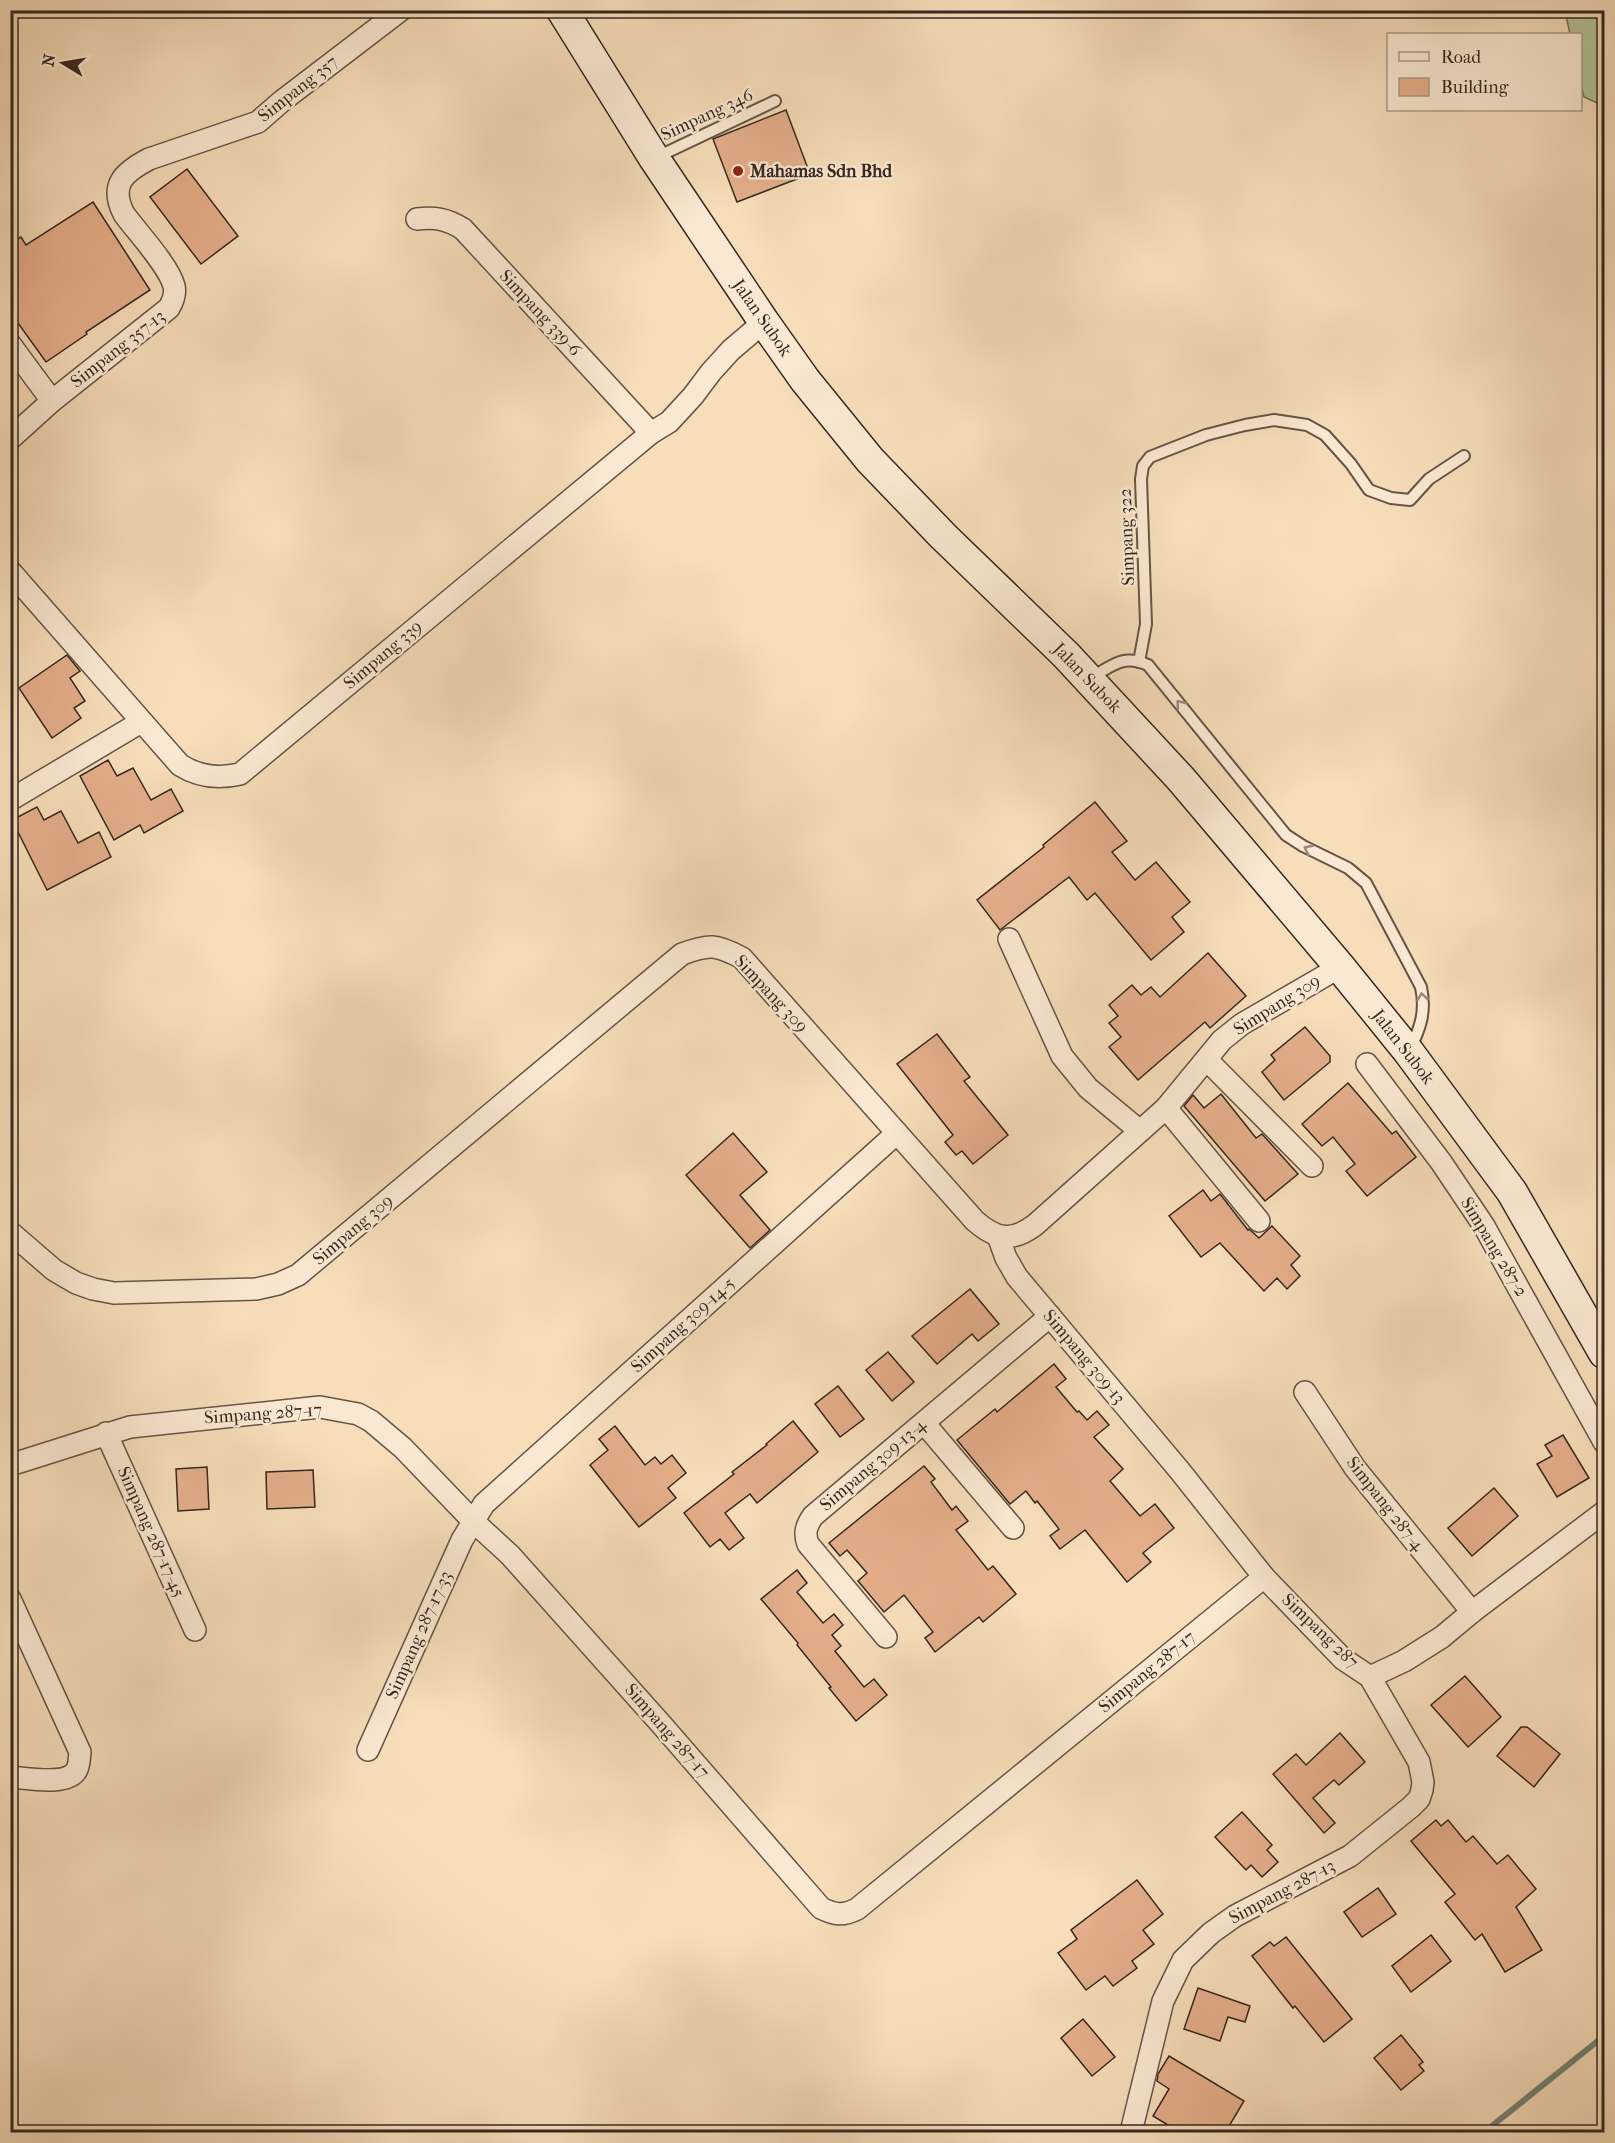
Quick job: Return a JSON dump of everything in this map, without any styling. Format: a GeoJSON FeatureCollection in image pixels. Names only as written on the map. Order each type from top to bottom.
{"type":"FeatureCollection","features":[{"type":"Feature","properties":{"kind":"main road","name":"Jalan Subok"},"geometry":{"type":"LineString","coordinates":[[562,10],[654,158],[805,380],[870,460],[943,536],[1089,679],[1181,779],[1340,967],[1408,1052],[1512,1192],[1605,1353]]}},
{"type":"Feature","properties":{"kind":"street","name":"Simpang 357"},"geometry":{"type":"LineString","coordinates":[[124,214],[119,204],[118,187],[124,176],[133,168],[149,159],[258,122],[401,10]]}},
{"type":"Feature","properties":{"kind":"street","name":"Simpang 357-13"},"geometry":{"type":"LineString","coordinates":[[10,439],[52,401],[169,309],[174,299],[174,286],[168,272],[124,214]]}},
{"type":"Feature","properties":{"kind":"street","name":"Simpang 339-6"},"geometry":{"type":"LineString","coordinates":[[417,219],[431,217],[447,219],[463,229],[651,433]]}},
{"type":"Feature","properties":{"kind":"street","name":"Simpang 339"},"geometry":{"type":"LineString","coordinates":[[10,571],[180,765],[191,772],[225,778],[240,774],[651,433],[669,422],[724,357],[764,322]]}},
{"type":"Feature","properties":{"kind":"street"},"geometry":{"type":"LineString","coordinates":[[10,344],[52,401]]}},
{"type":"Feature","properties":{"kind":"street"},"geometry":{"type":"LineString","coordinates":[[10,800],[141,722]]}},
{"type":"Feature","properties":{"kind":"street"},"geometry":{"type":"LineString","coordinates":[[1009,939],[1062,1056],[1088,1088],[1140,1131]]}},
{"type":"Feature","properties":{"kind":"street","name":"Simpang 309"},"geometry":{"type":"LineString","coordinates":[[10,1232],[54,1270],[76,1283],[93,1289],[126,1293],[256,1289],[278,1284],[298,1275],[682,954],[703,946],[723,948],[742,958],[975,1221],[986,1231],[998,1236],[1012,1237],[1024,1233],[1035,1225],[1166,1108],[1222,1040],[1242,1024],[1340,967]]}},
{"type":"Feature","properties":{"kind":"street"},"geometry":{"type":"LineString","coordinates":[[1207,1060],[1312,1166]]}},
{"type":"Feature","properties":{"kind":"street","name":"Simpang 287-2"},"geometry":{"type":"LineString","coordinates":[[1367,1064],[1441,1162],[1484,1226],[1605,1442]]}},
{"type":"Feature","properties":{"kind":"street"},"geometry":{"type":"LineString","coordinates":[[1166,1108],[1259,1221]]}},
{"type":"Feature","properties":{"kind":"street","name":"Simpang 309-14-5"},"geometry":{"type":"LineString","coordinates":[[473,1521],[484,1504],[897,1133]]}},
{"type":"Feature","properties":{"kind":"street","name":"Simpang 309-13"},"geometry":{"type":"LineString","coordinates":[[998,1236],[1006,1258],[1017,1277],[1180,1471]]}},
{"type":"Feature","properties":{"kind":"street","name":"Simpang 309-13-4"},"geometry":{"type":"LineString","coordinates":[[886,1637],[808,1544],[806,1529],[813,1516],[1050,1316]]}},
{"type":"Feature","properties":{"kind":"street","name":"Simpang 287-4"},"geometry":{"type":"LineString","coordinates":[[1305,1392],[1355,1468],[1472,1612]]}},
{"type":"Feature","properties":{"kind":"street","name":"Simpang 287-17"},"geometry":{"type":"LineString","coordinates":[[10,1465],[106,1433],[167,1422],[320,1407],[342,1410],[371,1421],[403,1448],[473,1521],[510,1555],[821,1908],[839,1915],[857,1909],[1264,1576]]}},
{"type":"Feature","properties":{"kind":"street"},"geometry":{"type":"LineString","coordinates":[[924,1423],[1013,1528]]}},
{"type":"Feature","properties":{"kind":"street","name":"Simpang 287-17-45"},"geometry":{"type":"LineString","coordinates":[[106,1433],[195,1630]]}},
{"type":"Feature","properties":{"kind":"street","name":"Simpang 287"},"geometry":{"type":"LineString","coordinates":[[1180,1471],[1264,1576],[1343,1659],[1370,1677],[1404,1661],[1442,1637],[1605,1512]]}},
{"type":"Feature","properties":{"kind":"street","name":"Simpang 287-17-33"},"geometry":{"type":"LineString","coordinates":[[368,1750],[462,1540],[473,1521]]}},
{"type":"Feature","properties":{"kind":"street"},"geometry":{"type":"LineString","coordinates":[[10,1599],[80,1752],[75,1772],[68,1778],[58,1780],[10,1777]]}},
{"type":"Feature","properties":{"kind":"street","name":"Simpang 287-13"},"geometry":{"type":"LineString","coordinates":[[1131,2133],[1163,2001],[1183,1960],[1211,1933],[1235,1916],[1350,1856],[1419,1799],[1424,1782],[1419,1762],[1370,1677]]}},
{"type":"Feature","properties":{"kind":"lane","name":"Simpang 346"},"geometry":{"type":"LineString","coordinates":[[654,158],[775,101]]}},
{"type":"Feature","properties":{"kind":"lane","name":"Simpang 322"},"geometry":{"type":"LineString","coordinates":[[1139,662],[1146,624],[1141,479],[1143,466],[1150,457],[1206,435],[1245,425],[1274,420],[1307,425],[1325,435],[1351,464],[1369,490],[1391,498],[1410,500],[1429,479],[1464,456]]}},
{"type":"Feature","properties":{"kind":"lane"},"geometry":{"type":"LineString","coordinates":[[1089,679],[1122,660],[1139,662],[1148,666],[1286,834],[1303,846],[1348,868],[1366,883],[1421,987],[1424,1016],[1419,1032],[1408,1052]]}},
{"type":"Feature","properties":{"kind":"green space"},"geometry":{"type":"Polygon","coordinates":[[[1565,11],[1604,11],[1604,106],[1584,97],[1582,33],[1570,33],[1565,11]]]}},
{"type":"Feature","properties":{"kind":"building"},"geometry":{"type":"Polygon","coordinates":[[[786,110],[810,174],[737,202],[713,139],[786,110]]]}},
{"type":"Feature","properties":{"kind":"building"},"geometry":{"type":"Polygon","coordinates":[[[187,169],[238,236],[201,264],[150,197],[187,169]]]}},
{"type":"Feature","properties":{"kind":"building"},"geometry":{"type":"Polygon","coordinates":[[[93,202],[150,290],[86,332],[87,334],[46,362],[10,312],[10,244],[21,237],[26,245],[93,202]]]}},
{"type":"Feature","properties":{"kind":"building"},"geometry":{"type":"Polygon","coordinates":[[[67,655],[80,671],[70,678],[85,701],[74,708],[81,718],[52,738],[19,688],[67,655]]]}},
{"type":"Feature","properties":{"kind":"building"},"geometry":{"type":"Polygon","coordinates":[[[108,760],[117,776],[133,768],[151,800],[171,789],[183,811],[144,833],[140,825],[114,840],[80,776],[108,760]]]}},
{"type":"Feature","properties":{"kind":"building"},"geometry":{"type":"Polygon","coordinates":[[[1095,802],[1127,841],[1112,852],[1135,880],[1156,862],[1190,902],[1172,917],[1184,932],[1151,960],[1095,893],[1087,900],[1069,877],[1000,930],[977,900],[1044,847],[1043,845],[1095,802]]]}},
{"type":"Feature","properties":{"kind":"building"},"geometry":{"type":"Polygon","coordinates":[[[37,807],[44,820],[61,811],[78,843],[99,832],[111,857],[47,890],[12,820],[37,807]]]}},
{"type":"Feature","properties":{"kind":"building"},"geometry":{"type":"Polygon","coordinates":[[[1208,953],[1246,996],[1210,1028],[1205,1022],[1138,1080],[1109,1047],[1121,1037],[1109,1023],[1118,1016],[1109,1005],[1132,985],[1141,995],[1151,987],[1160,997],[1208,953]]]}},
{"type":"Feature","properties":{"kind":"building"},"geometry":{"type":"Polygon","coordinates":[[[1305,1027],[1330,1056],[1330,1062],[1284,1100],[1262,1072],[1275,1060],[1271,1055],[1305,1027]]]}},
{"type":"Feature","properties":{"kind":"building"},"geometry":{"type":"Polygon","coordinates":[[[937,1034],[970,1077],[964,1081],[1008,1135],[973,1164],[962,1151],[956,1155],[945,1142],[953,1135],[897,1064],[937,1034]]]}},
{"type":"Feature","properties":{"kind":"building"},"geometry":{"type":"Polygon","coordinates":[[[1348,1083],[1392,1134],[1396,1131],[1416,1157],[1367,1196],[1346,1171],[1355,1164],[1333,1137],[1322,1146],[1302,1124],[1348,1083]]]}},
{"type":"Feature","properties":{"kind":"building"},"geometry":{"type":"Polygon","coordinates":[[[1221,1094],[1256,1138],[1262,1134],[1298,1174],[1265,1201],[1184,1106],[1193,1095],[1204,1108],[1221,1094]]]}},
{"type":"Feature","properties":{"kind":"building"},"geometry":{"type":"Polygon","coordinates":[[[733,1133],[767,1172],[740,1195],[770,1230],[750,1248],[686,1175],[733,1133]]]}},
{"type":"Feature","properties":{"kind":"building"},"geometry":{"type":"Polygon","coordinates":[[[1203,1190],[1211,1201],[1220,1194],[1248,1230],[1259,1238],[1272,1226],[1300,1256],[1291,1265],[1300,1276],[1287,1289],[1277,1278],[1264,1291],[1220,1243],[1201,1257],[1169,1216],[1203,1190]]]}},
{"type":"Feature","properties":{"kind":"building"},"geometry":{"type":"Polygon","coordinates":[[[970,1289],[999,1324],[978,1341],[972,1334],[937,1364],[912,1336],[970,1289]]]}},
{"type":"Feature","properties":{"kind":"building"},"geometry":{"type":"Polygon","coordinates":[[[888,1352],[914,1382],[892,1401],[866,1370],[888,1352]]]}},
{"type":"Feature","properties":{"kind":"building"},"geometry":{"type":"Polygon","coordinates":[[[1054,1364],[1066,1379],[1056,1387],[1077,1412],[1079,1411],[1087,1420],[1097,1411],[1109,1425],[1094,1437],[1123,1469],[1110,1481],[1140,1516],[1155,1504],[1174,1528],[1143,1553],[1151,1562],[1127,1582],[1085,1530],[1060,1549],[1050,1536],[1059,1529],[1037,1501],[1035,1503],[1026,1491],[1010,1504],[957,1440],[995,1409],[997,1412],[1054,1364]]]}},
{"type":"Feature","properties":{"kind":"building"},"geometry":{"type":"Polygon","coordinates":[[[838,1386],[864,1419],[840,1437],[815,1404],[838,1386]]]}},
{"type":"Feature","properties":{"kind":"building"},"geometry":{"type":"Polygon","coordinates":[[[793,1421],[818,1452],[757,1503],[750,1494],[725,1513],[744,1538],[729,1550],[720,1539],[710,1547],[684,1513],[734,1474],[732,1472],[793,1421]]]}},
{"type":"Feature","properties":{"kind":"building"},"geometry":{"type":"Polygon","coordinates":[[[615,1426],[645,1465],[655,1457],[661,1464],[672,1455],[686,1473],[668,1488],[676,1498],[639,1527],[590,1465],[608,1450],[599,1439],[615,1426]]]}},
{"type":"Feature","properties":{"kind":"building"},"geometry":{"type":"Polygon","coordinates":[[[1563,1435],[1589,1478],[1557,1497],[1537,1464],[1552,1456],[1545,1445],[1563,1435]]]}},
{"type":"Feature","properties":{"kind":"building"},"geometry":{"type":"Polygon","coordinates":[[[924,1466],[935,1479],[931,1482],[952,1510],[956,1506],[968,1521],[956,1530],[988,1570],[993,1566],[1016,1594],[983,1622],[979,1617],[935,1652],[925,1638],[933,1632],[904,1595],[884,1612],[858,1581],[867,1573],[847,1550],[840,1556],[829,1543],[924,1466]]]}},
{"type":"Feature","properties":{"kind":"building"},"geometry":{"type":"Polygon","coordinates":[[[207,1467],[209,1509],[178,1511],[176,1469],[207,1467]]]}},
{"type":"Feature","properties":{"kind":"building"},"geometry":{"type":"Polygon","coordinates":[[[313,1470],[315,1507],[267,1509],[266,1472],[313,1470]]]}},
{"type":"Feature","properties":{"kind":"building"},"geometry":{"type":"Polygon","coordinates":[[[1494,1488],[1518,1516],[1472,1556],[1448,1528],[1494,1488]]]}},
{"type":"Feature","properties":{"kind":"building"},"geometry":{"type":"Polygon","coordinates":[[[797,1570],[807,1583],[797,1592],[823,1623],[834,1614],[843,1625],[832,1635],[841,1646],[835,1651],[864,1687],[874,1679],[887,1695],[856,1721],[797,1645],[798,1643],[761,1599],[797,1570]]]}},
{"type":"Feature","properties":{"kind":"building"},"geometry":{"type":"Polygon","coordinates":[[[1465,1676],[1501,1717],[1468,1747],[1431,1705],[1465,1676]]]}},
{"type":"Feature","properties":{"kind":"building"},"geometry":{"type":"Polygon","coordinates":[[[1521,1727],[1527,1727],[1560,1754],[1534,1787],[1497,1756],[1521,1727]]]}},
{"type":"Feature","properties":{"kind":"building"},"geometry":{"type":"Polygon","coordinates":[[[1340,1733],[1365,1762],[1339,1785],[1334,1780],[1313,1798],[1335,1823],[1324,1833],[1273,1774],[1296,1754],[1306,1765],[1340,1733]]]}},
{"type":"Feature","properties":{"kind":"building"},"geometry":{"type":"Polygon","coordinates":[[[1242,1812],[1272,1845],[1267,1850],[1278,1862],[1262,1877],[1251,1865],[1246,1870],[1215,1837],[1242,1812]]]}},
{"type":"Feature","properties":{"kind":"building"},"geometry":{"type":"Polygon","coordinates":[[[1436,1820],[1441,1826],[1448,1820],[1466,1842],[1473,1836],[1497,1864],[1508,1855],[1536,1889],[1516,1907],[1542,1950],[1505,1972],[1482,1934],[1475,1940],[1445,1902],[1455,1894],[1411,1841],[1436,1820]]]}},
{"type":"Feature","properties":{"kind":"building"},"geometry":{"type":"Polygon","coordinates":[[[1137,1880],[1163,1914],[1143,1930],[1154,1944],[1132,1961],[1137,1968],[1113,1986],[1105,1976],[1086,1990],[1058,1953],[1077,1939],[1071,1930],[1137,1880]]]}},
{"type":"Feature","properties":{"kind":"building"},"geometry":{"type":"Polygon","coordinates":[[[1378,1888],[1396,1914],[1362,1937],[1344,1912],[1378,1888]]]}},
{"type":"Feature","properties":{"kind":"building"},"geometry":{"type":"Polygon","coordinates":[[[1431,1935],[1451,1961],[1411,1992],[1392,1966],[1431,1935]]]}},
{"type":"Feature","properties":{"kind":"building"},"geometry":{"type":"Polygon","coordinates":[[[1286,1937],[1352,2019],[1324,2042],[1295,2006],[1293,2008],[1252,1956],[1270,1942],[1274,1946],[1286,1937]]]}},
{"type":"Feature","properties":{"kind":"building"},"geometry":{"type":"Polygon","coordinates":[[[1198,1988],[1250,2006],[1245,2022],[1228,2017],[1220,2041],[1184,2029],[1198,1988]]]}},
{"type":"Feature","properties":{"kind":"building"},"geometry":{"type":"Polygon","coordinates":[[[1083,2019],[1115,2057],[1092,2076],[1061,2038],[1083,2019]]]}},
{"type":"Feature","properties":{"kind":"building"},"geometry":{"type":"Polygon","coordinates":[[[1401,2035],[1423,2062],[1419,2065],[1424,2071],[1401,2090],[1374,2058],[1401,2035]]]}},
{"type":"Feature","properties":{"kind":"building"},"geometry":{"type":"Polygon","coordinates":[[[1169,2056],[1244,2101],[1225,2133],[1181,2133],[1153,2116],[1169,2089],[1157,2081],[1158,2074],[1169,2056]]]}},
{"type":"Feature","properties":{"kind":"waterway"},"geometry":{"type":"LineString","coordinates":[[1487,2132],[1604,2036]]}},
{"type":"Feature","properties":{"kind":"place","name":"Mahamas Sdn Bhd"},"geometry":{"type":"Point","coordinates":[738,171]}}]}
